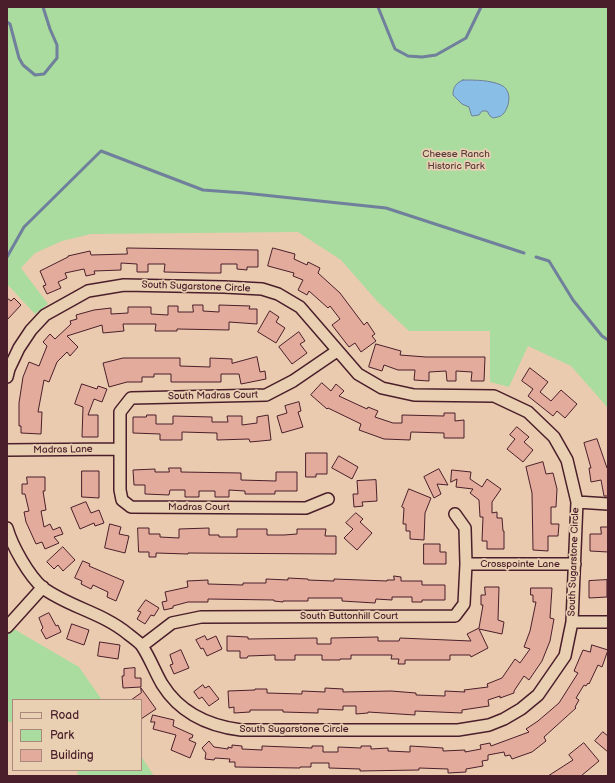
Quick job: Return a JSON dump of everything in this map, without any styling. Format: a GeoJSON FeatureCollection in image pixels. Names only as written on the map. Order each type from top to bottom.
{"type":"FeatureCollection","features":[{"type":"Feature","properties":{"kind":"street","name":"South Sugarstone Circle"},"geometry":{"type":"LineString","coordinates":[[7,376],[18,348],[31,330],[45,315],[88,291],[124,285],[262,289],[278,294],[300,307],[358,374],[382,388],[414,395],[494,396],[528,412],[554,437],[567,460],[577,502],[572,622],[565,656],[538,695],[521,709],[504,719],[489,725],[458,730],[241,730],[226,728],[198,717],[187,710],[173,697],[163,685],[142,646],[121,628],[42,587],[16,552],[7,528]]}},
{"type":"Feature","properties":{"kind":"street","name":"South Madras Court"},"geometry":{"type":"LineString","coordinates":[[120,449],[120,412],[131,398],[266,395],[293,381],[337,350]]}},
{"type":"Feature","properties":{"kind":"street","name":"Madras Lane"},"geometry":{"type":"LineString","coordinates":[[7,450],[120,449]]}},
{"type":"Feature","properties":{"kind":"street","name":"Madras Court"},"geometry":{"type":"LineString","coordinates":[[120,449],[120,490],[122,500],[131,507],[306,508],[328,499]]}},
{"type":"Feature","properties":{"kind":"street"},"geometry":{"type":"LineString","coordinates":[[577,502],[608,504]]}},
{"type":"Feature","properties":{"kind":"street","name":"South Buttonhill Court"},"geometry":{"type":"LineString","coordinates":[[142,646],[172,623],[201,617],[455,616],[464,604],[466,564],[465,528],[455,514]]}},
{"type":"Feature","properties":{"kind":"street","name":"Crosspointe Lane"},"geometry":{"type":"LineString","coordinates":[[466,564],[575,564]]}},
{"type":"Feature","properties":{"kind":"street"},"geometry":{"type":"LineString","coordinates":[[7,627],[42,587]]}},
{"type":"Feature","properties":{"kind":"street"},"geometry":{"type":"LineString","coordinates":[[572,622],[608,622]]}},
{"type":"Feature","properties":{"kind":"green space","name":"Cheese Ranch Historic Park"},"geometry":{"type":"Polygon","coordinates":[[[7,7],[608,7],[608,408],[571,366],[528,346],[509,387],[490,382],[490,331],[409,331],[377,301],[341,260],[298,232],[91,234],[62,241],[35,253],[21,268],[48,304],[35,314],[7,284],[7,7]]]}},
{"type":"Feature","properties":{"kind":"green space"},"geometry":{"type":"Polygon","coordinates":[[[7,625],[79,667],[101,699],[12,699],[12,722],[7,722],[7,625]]]}},
{"type":"Feature","properties":{"kind":"green space"},"geometry":{"type":"Polygon","coordinates":[[[142,758],[154,776],[78,776],[77,771],[142,771],[142,758]]]}},
{"type":"Feature","properties":{"kind":"water"},"geometry":{"type":"Polygon","coordinates":[[[463,80],[487,81],[497,83],[505,87],[509,102],[504,113],[493,118],[487,111],[482,111],[479,115],[472,116],[469,107],[462,104],[453,95],[455,86],[458,82],[463,80]]]}},
{"type":"Feature","properties":{"kind":"building"},"geometry":{"type":"Polygon","coordinates":[[[127,248],[258,250],[258,267],[247,267],[247,270],[237,269],[237,264],[221,264],[221,273],[164,272],[165,264],[148,264],[148,272],[137,272],[137,264],[121,263],[121,270],[94,271],[95,274],[86,276],[84,269],[65,273],[67,278],[58,282],[61,288],[47,294],[43,286],[46,285],[40,271],[68,256],[90,251],[91,255],[127,254],[127,248]]]}},
{"type":"Feature","properties":{"kind":"building"},"geometry":{"type":"Polygon","coordinates":[[[273,248],[295,254],[294,259],[307,265],[308,262],[320,268],[318,273],[340,293],[364,325],[367,322],[375,334],[372,336],[376,341],[361,352],[355,343],[349,347],[332,325],[340,319],[330,306],[328,308],[309,291],[307,295],[298,290],[303,280],[293,276],[294,273],[268,266],[273,248]]]}},
{"type":"Feature","properties":{"kind":"building"},"geometry":{"type":"Polygon","coordinates":[[[7,298],[11,301],[14,298],[21,305],[7,320],[7,298]]]}},
{"type":"Feature","properties":{"kind":"building"},"geometry":{"type":"Polygon","coordinates":[[[193,305],[203,305],[203,311],[219,312],[219,305],[250,306],[249,309],[257,309],[257,324],[229,322],[229,330],[177,329],[177,331],[155,331],[156,324],[123,324],[124,331],[103,333],[102,325],[67,336],[78,347],[70,356],[67,352],[57,362],[49,382],[44,380],[38,412],[42,412],[41,434],[21,433],[21,426],[19,426],[19,403],[23,377],[29,362],[39,366],[47,346],[43,342],[50,334],[55,339],[71,324],[70,321],[77,319],[76,315],[94,310],[111,308],[111,314],[128,313],[128,307],[151,307],[151,314],[168,315],[168,306],[178,306],[178,312],[193,312],[193,305]]]}},
{"type":"Feature","properties":{"kind":"building"},"geometry":{"type":"Polygon","coordinates":[[[270,311],[279,317],[276,322],[285,328],[276,343],[258,332],[270,311]]]}},
{"type":"Feature","properties":{"kind":"building"},"geometry":{"type":"Polygon","coordinates":[[[299,332],[305,341],[300,344],[307,353],[292,364],[279,347],[299,332]]]}},
{"type":"Feature","properties":{"kind":"building"},"geometry":{"type":"Polygon","coordinates":[[[376,344],[401,351],[400,355],[426,357],[485,357],[484,381],[471,381],[472,372],[456,371],[456,381],[447,381],[446,371],[429,372],[429,381],[414,380],[415,370],[398,370],[384,365],[382,371],[369,367],[376,344]]]}},
{"type":"Feature","properties":{"kind":"building"},"geometry":{"type":"Polygon","coordinates":[[[257,357],[260,372],[265,371],[266,379],[241,384],[239,374],[221,374],[221,382],[171,382],[171,374],[154,374],[154,377],[142,377],[142,382],[127,382],[109,387],[103,363],[123,358],[180,358],[180,366],[210,367],[210,358],[232,359],[232,363],[257,357]]]}},
{"type":"Feature","properties":{"kind":"building"},"geometry":{"type":"Polygon","coordinates":[[[530,368],[548,382],[540,392],[551,401],[561,390],[577,404],[565,418],[557,411],[553,416],[528,396],[533,389],[522,381],[530,368]]]}},
{"type":"Feature","properties":{"kind":"building"},"geometry":{"type":"Polygon","coordinates":[[[322,383],[331,391],[336,384],[344,391],[339,396],[367,409],[368,407],[378,411],[375,417],[393,423],[402,423],[402,415],[444,416],[444,413],[455,413],[455,421],[464,420],[464,438],[444,438],[444,433],[411,432],[410,440],[384,439],[359,430],[361,424],[328,408],[327,409],[311,395],[322,383]]]}},
{"type":"Feature","properties":{"kind":"building"},"geometry":{"type":"Polygon","coordinates":[[[82,384],[97,389],[98,386],[107,389],[102,402],[94,399],[88,415],[98,415],[98,437],[82,437],[83,407],[75,404],[82,384]]]}},
{"type":"Feature","properties":{"kind":"building"},"geometry":{"type":"Polygon","coordinates":[[[299,402],[301,411],[298,412],[303,427],[282,433],[277,416],[287,413],[285,406],[299,402]]]}},
{"type":"Feature","properties":{"kind":"building"},"geometry":{"type":"Polygon","coordinates":[[[147,415],[156,415],[156,424],[173,424],[173,416],[212,417],[212,422],[228,422],[227,416],[242,416],[242,425],[257,423],[257,417],[268,415],[271,440],[250,442],[249,439],[217,440],[217,433],[182,432],[182,440],[160,440],[160,434],[133,433],[133,417],[146,417],[147,415]]]}},
{"type":"Feature","properties":{"kind":"building"},"geometry":{"type":"Polygon","coordinates":[[[517,427],[529,437],[524,442],[533,450],[523,462],[507,449],[515,439],[510,435],[517,427]]]}},
{"type":"Feature","properties":{"kind":"building"},"geometry":{"type":"Polygon","coordinates":[[[597,439],[608,468],[608,496],[604,496],[601,480],[591,482],[589,468],[591,468],[584,443],[597,439]]]}},
{"type":"Feature","properties":{"kind":"building"},"geometry":{"type":"Polygon","coordinates":[[[306,453],[327,453],[327,474],[316,474],[316,477],[306,477],[306,453]]]}},
{"type":"Feature","properties":{"kind":"building"},"geometry":{"type":"Polygon","coordinates":[[[339,456],[358,467],[352,479],[332,468],[339,456]]]}},
{"type":"Feature","properties":{"kind":"building"},"geometry":{"type":"Polygon","coordinates":[[[543,462],[546,474],[553,473],[557,489],[556,507],[551,507],[551,524],[559,524],[558,536],[548,536],[548,551],[533,550],[532,493],[526,467],[543,462]]]}},
{"type":"Feature","properties":{"kind":"building"},"geometry":{"type":"Polygon","coordinates":[[[169,468],[181,468],[181,472],[241,473],[241,480],[276,481],[276,472],[297,472],[297,491],[275,491],[275,494],[245,494],[245,491],[229,490],[229,497],[215,497],[215,491],[199,491],[199,497],[185,497],[185,490],[170,490],[169,495],[145,494],[145,485],[134,485],[133,470],[155,469],[155,472],[169,472],[169,468]]]}},
{"type":"Feature","properties":{"kind":"building"},"geometry":{"type":"Polygon","coordinates":[[[439,469],[448,485],[437,484],[441,494],[434,498],[424,477],[439,469]]]}},
{"type":"Feature","properties":{"kind":"building"},"geometry":{"type":"Polygon","coordinates":[[[452,470],[471,472],[470,479],[482,487],[487,479],[501,489],[492,502],[492,513],[497,512],[497,518],[502,518],[504,549],[487,549],[487,541],[482,541],[483,517],[480,517],[479,500],[470,493],[473,489],[456,487],[457,479],[451,482],[452,470]]]}},
{"type":"Feature","properties":{"kind":"building"},"geometry":{"type":"Polygon","coordinates":[[[82,471],[99,471],[99,498],[82,497],[82,471]]]}},
{"type":"Feature","properties":{"kind":"building"},"geometry":{"type":"Polygon","coordinates":[[[27,477],[45,477],[45,491],[43,491],[46,510],[41,511],[44,527],[50,524],[53,530],[60,527],[63,534],[54,537],[59,543],[45,549],[42,542],[36,544],[26,522],[24,512],[29,511],[25,494],[22,494],[22,484],[27,484],[27,477]]]}},
{"type":"Feature","properties":{"kind":"building"},"geometry":{"type":"Polygon","coordinates":[[[376,480],[377,501],[362,502],[363,506],[354,507],[353,494],[358,494],[357,481],[376,480]]]}},
{"type":"Feature","properties":{"kind":"building"},"geometry":{"type":"Polygon","coordinates":[[[409,489],[431,498],[425,513],[424,540],[410,539],[410,531],[406,531],[406,524],[403,524],[404,508],[402,507],[409,489]]]}},
{"type":"Feature","properties":{"kind":"building"},"geometry":{"type":"Polygon","coordinates":[[[86,502],[91,513],[99,510],[104,523],[95,526],[94,523],[80,529],[71,508],[86,502]]]}},
{"type":"Feature","properties":{"kind":"building"},"geometry":{"type":"Polygon","coordinates":[[[356,513],[363,519],[360,522],[372,533],[357,550],[344,538],[353,529],[346,523],[356,513]]]}},
{"type":"Feature","properties":{"kind":"building"},"geometry":{"type":"Polygon","coordinates":[[[110,524],[121,527],[119,534],[129,536],[125,553],[105,548],[110,524]]]}},
{"type":"Feature","properties":{"kind":"building"},"geometry":{"type":"Polygon","coordinates":[[[601,527],[608,527],[608,552],[590,551],[590,534],[601,534],[601,527]]]}},
{"type":"Feature","properties":{"kind":"building"},"geometry":{"type":"Polygon","coordinates":[[[138,528],[149,528],[149,534],[160,534],[160,537],[179,538],[179,529],[209,528],[209,535],[219,535],[219,537],[237,537],[237,529],[267,529],[267,535],[284,535],[297,534],[297,529],[326,529],[325,536],[336,536],[336,554],[156,553],[156,557],[149,557],[149,552],[139,552],[138,528]]]}},
{"type":"Feature","properties":{"kind":"building"},"geometry":{"type":"Polygon","coordinates":[[[424,544],[440,544],[440,552],[446,552],[446,564],[424,564],[424,544]]]}},
{"type":"Feature","properties":{"kind":"building"},"geometry":{"type":"Polygon","coordinates":[[[63,547],[75,560],[63,571],[58,565],[54,569],[47,562],[63,547]]]}},
{"type":"Feature","properties":{"kind":"building"},"geometry":{"type":"Polygon","coordinates":[[[83,561],[90,564],[89,566],[124,581],[116,601],[107,597],[108,592],[93,585],[91,589],[81,584],[82,581],[75,578],[83,561]]]}},
{"type":"Feature","properties":{"kind":"building"},"geometry":{"type":"Polygon","coordinates":[[[394,576],[401,577],[401,581],[422,581],[422,585],[445,585],[445,600],[422,600],[422,602],[412,602],[412,597],[392,597],[392,600],[376,599],[375,603],[342,601],[342,598],[308,598],[308,601],[283,602],[274,600],[208,599],[208,602],[188,602],[164,610],[162,602],[167,601],[165,592],[188,587],[187,581],[208,580],[208,584],[243,585],[243,583],[266,583],[266,579],[288,580],[288,578],[334,581],[334,579],[387,581],[394,580],[394,576]]]}},
{"type":"Feature","properties":{"kind":"building"},"geometry":{"type":"Polygon","coordinates":[[[607,580],[607,597],[589,598],[589,581],[607,580]]]}},
{"type":"Feature","properties":{"kind":"building"},"geometry":{"type":"Polygon","coordinates":[[[485,587],[499,587],[498,620],[504,622],[502,634],[479,629],[488,648],[471,657],[470,655],[450,655],[450,660],[405,660],[405,664],[398,664],[399,659],[391,659],[392,655],[351,655],[351,659],[322,660],[322,655],[295,655],[295,660],[275,660],[275,655],[248,656],[247,658],[240,658],[240,651],[227,651],[227,636],[248,637],[248,639],[317,638],[317,644],[331,644],[331,638],[378,637],[378,641],[399,641],[400,638],[471,641],[467,634],[479,628],[483,605],[481,605],[481,595],[485,595],[485,587]]]}},
{"type":"Feature","properties":{"kind":"building"},"geometry":{"type":"Polygon","coordinates":[[[531,588],[552,588],[550,618],[554,619],[550,641],[542,661],[529,680],[524,676],[514,693],[488,700],[489,706],[462,710],[462,713],[415,711],[415,715],[368,712],[356,714],[356,706],[343,706],[343,710],[318,709],[318,713],[283,712],[283,710],[250,710],[250,712],[234,713],[234,707],[229,708],[228,691],[267,689],[267,693],[302,694],[302,691],[325,692],[325,688],[343,689],[343,692],[391,691],[416,693],[416,695],[445,696],[445,691],[465,692],[464,690],[488,687],[487,684],[502,678],[515,659],[520,663],[530,649],[524,647],[530,631],[536,602],[533,602],[531,588]]]}},
{"type":"Feature","properties":{"kind":"building"},"geometry":{"type":"Polygon","coordinates":[[[146,600],[159,608],[154,616],[151,615],[145,624],[137,619],[141,612],[138,611],[146,600]]]}},
{"type":"Feature","properties":{"kind":"building"},"geometry":{"type":"Polygon","coordinates":[[[49,613],[56,626],[58,625],[61,632],[46,639],[41,630],[43,628],[39,618],[49,613]]]}},
{"type":"Feature","properties":{"kind":"building"},"geometry":{"type":"Polygon","coordinates":[[[72,624],[89,630],[84,645],[67,639],[72,624]]]}},
{"type":"Feature","properties":{"kind":"building"},"geometry":{"type":"Polygon","coordinates":[[[205,636],[207,640],[216,636],[222,649],[207,656],[203,648],[201,649],[196,640],[205,636]]]}},
{"type":"Feature","properties":{"kind":"building"},"geometry":{"type":"Polygon","coordinates":[[[100,642],[120,645],[118,659],[98,656],[100,642]]]}},
{"type":"Feature","properties":{"kind":"building"},"geometry":{"type":"Polygon","coordinates":[[[592,645],[608,650],[602,667],[598,665],[589,684],[588,683],[586,686],[584,685],[576,698],[579,700],[575,707],[576,708],[544,737],[546,741],[532,752],[512,759],[510,755],[505,756],[504,752],[488,755],[488,760],[482,761],[483,766],[466,769],[466,772],[448,773],[448,769],[419,768],[419,770],[360,771],[360,769],[329,768],[329,763],[311,763],[311,767],[300,768],[235,767],[235,762],[229,762],[230,759],[205,759],[206,753],[202,748],[209,741],[214,747],[228,749],[228,747],[232,748],[232,745],[242,746],[242,749],[262,750],[262,746],[312,748],[312,746],[323,746],[323,752],[338,752],[338,747],[361,748],[361,746],[371,746],[371,749],[388,748],[388,751],[410,752],[410,746],[443,748],[443,751],[465,750],[465,752],[481,749],[480,745],[490,743],[491,746],[529,732],[526,729],[559,703],[578,673],[574,671],[583,650],[590,652],[592,645]]]}},
{"type":"Feature","properties":{"kind":"building"},"geometry":{"type":"Polygon","coordinates":[[[181,650],[189,668],[174,674],[170,665],[173,664],[170,655],[181,650]]]}},
{"type":"Feature","properties":{"kind":"building"},"geometry":{"type":"Polygon","coordinates":[[[135,668],[135,678],[141,678],[141,687],[123,688],[122,676],[124,676],[124,669],[135,668]]]}},
{"type":"Feature","properties":{"kind":"building"},"geometry":{"type":"Polygon","coordinates":[[[203,685],[205,688],[209,686],[219,699],[209,706],[202,697],[199,699],[194,692],[203,685]]]}},
{"type":"Feature","properties":{"kind":"building"},"geometry":{"type":"Polygon","coordinates":[[[141,688],[156,709],[142,718],[142,699],[132,699],[141,693],[141,688]]]}},
{"type":"Feature","properties":{"kind":"building"},"geometry":{"type":"Polygon","coordinates":[[[153,715],[174,720],[173,726],[193,735],[189,740],[196,743],[190,758],[171,750],[176,735],[153,729],[155,722],[151,722],[153,715]]]}},
{"type":"Feature","properties":{"kind":"building"},"geometry":{"type":"Polygon","coordinates":[[[603,732],[608,736],[608,752],[595,741],[603,732]]]}},
{"type":"Feature","properties":{"kind":"building"},"geometry":{"type":"Polygon","coordinates":[[[584,743],[599,761],[581,776],[548,776],[573,760],[569,755],[584,743]]]}},
{"type":"Feature","properties":{"kind":"waterway"},"geometry":{"type":"LineString","coordinates":[[7,22],[10,24],[19,58],[23,65],[35,75],[44,74],[57,58],[57,45],[43,7]]}},
{"type":"Feature","properties":{"kind":"waterway"},"geometry":{"type":"LineString","coordinates":[[378,7],[395,49],[408,56],[422,57],[436,55],[466,38],[481,7]]}},
{"type":"Feature","properties":{"kind":"waterway"},"geometry":{"type":"LineString","coordinates":[[7,257],[24,227],[101,151],[203,190],[386,208],[524,253]]}},
{"type":"Feature","properties":{"kind":"waterway"},"geometry":{"type":"LineString","coordinates":[[536,257],[549,261],[573,300],[602,336],[608,340]]}}]}
